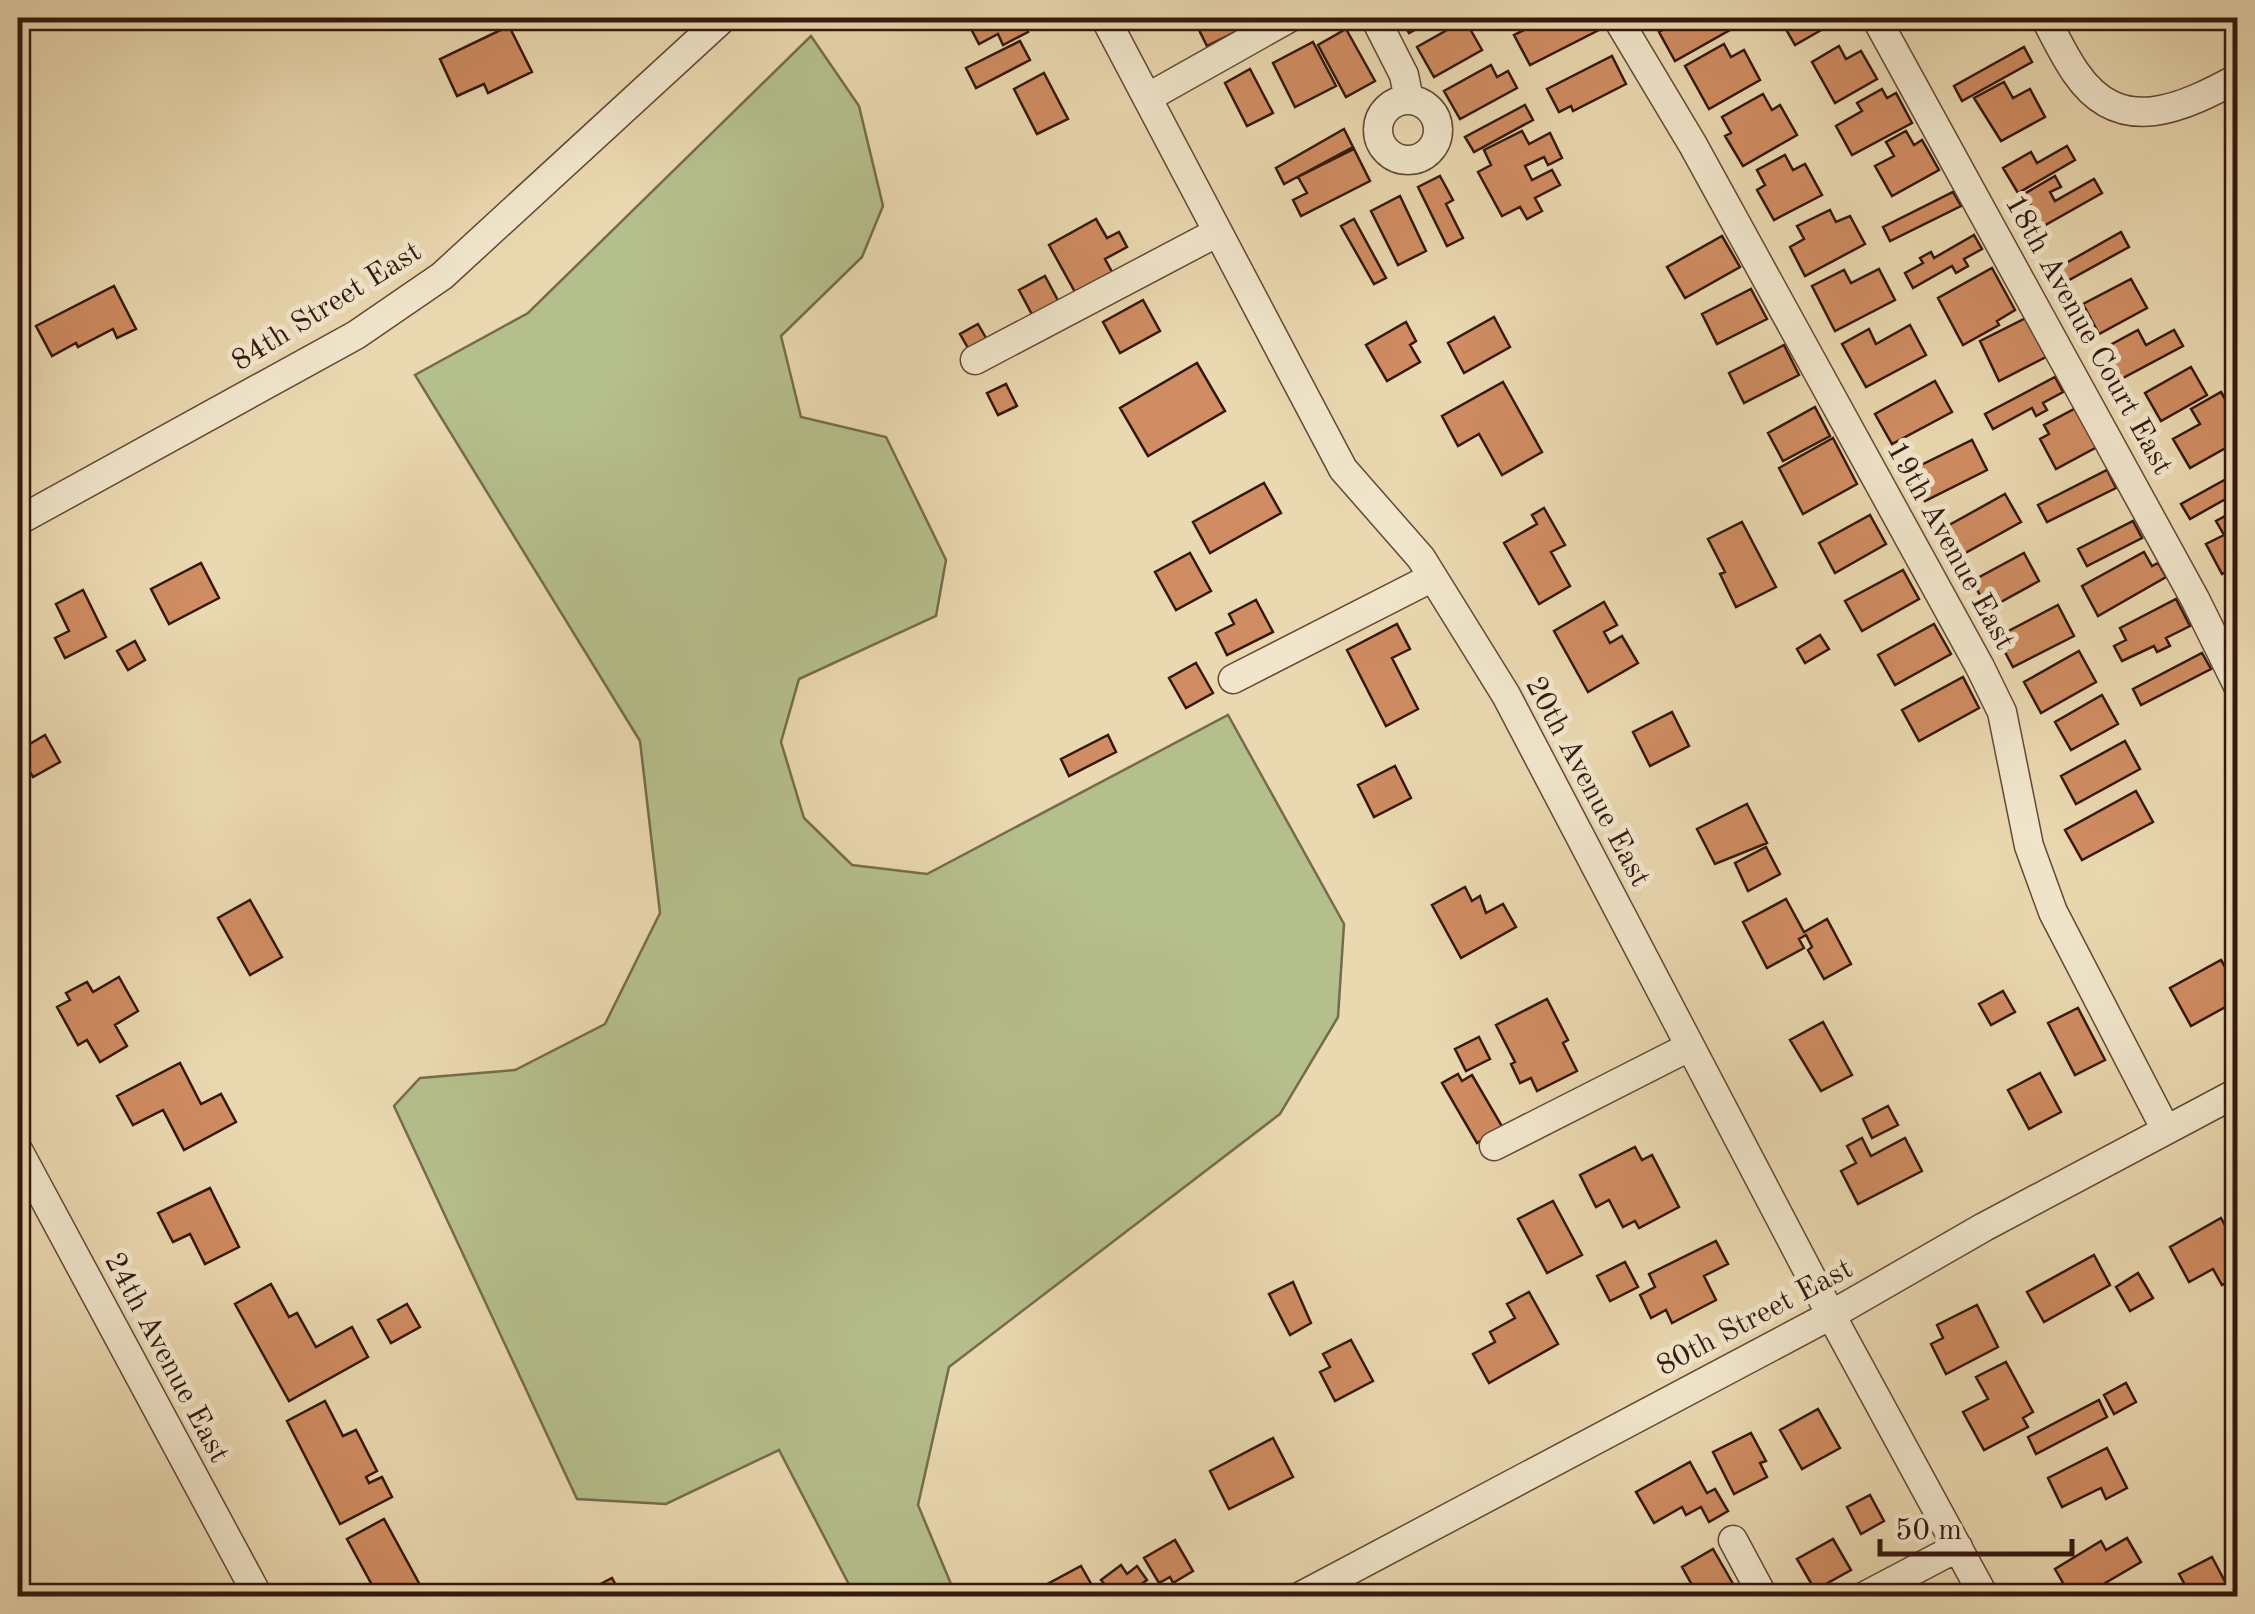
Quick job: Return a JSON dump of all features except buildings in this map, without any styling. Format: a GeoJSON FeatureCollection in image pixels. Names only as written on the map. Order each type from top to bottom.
{"type":"FeatureCollection","features":[{"type":"Feature","properties":{"kind":"street","name":"84th Street East"},"geometry":{"type":"LineString","coordinates":[[18,521],[341,343],[442,276],[723,18]]}},
{"type":"Feature","properties":{"kind":"street","name":"20th Avenue East"},"geometry":{"type":"LineString","coordinates":[[1105,18],[1343,469],[1421,558],[1506,695],[1689,1047],[1984,1596]]}},
{"type":"Feature","properties":{"kind":"street"},"geometry":{"type":"LineString","coordinates":[[1148,98],[1290,18]]}},
{"type":"Feature","properties":{"kind":"street"},"geometry":{"type":"LineString","coordinates":[[1375,18],[1404,75],[1408,100]]}},
{"type":"Feature","properties":{"kind":"street","name":"19th Avenue East"},"geometry":{"type":"LineString","coordinates":[[1617,18],[1703,163],[2002,712],[2030,846],[2053,912],[2166,1130]]}},
{"type":"Feature","properties":{"kind":"street","name":"18th Avenue Court East"},"geometry":{"type":"LineString","coordinates":[[1876,18],[2195,599],[2238,686]]}},
{"type":"Feature","properties":{"kind":"street"},"geometry":{"type":"LineString","coordinates":[[2046,18],[2086,86],[2113,104],[2131,110],[2169,111],[2238,78]]}},
{"type":"Feature","properties":{"kind":"street"},"geometry":{"type":"LineString","coordinates":[[975,360],[1218,232]]}},
{"type":"Feature","properties":{"kind":"street"},"geometry":{"type":"LineString","coordinates":[[1233,679],[1433,577]]}},
{"type":"Feature","properties":{"kind":"street"},"geometry":{"type":"LineString","coordinates":[[1494,1146],[1689,1047]]}},
{"type":"Feature","properties":{"kind":"street","name":"80th Street East"},"geometry":{"type":"LineString","coordinates":[[1301,1596],[1832,1315],[1984,1227],[2238,1092]]}},
{"type":"Feature","properties":{"kind":"street","name":"24th Avenue East"},"geometry":{"type":"LineString","coordinates":[[18,1150],[258,1596]]}},
{"type":"Feature","properties":{"kind":"street"},"geometry":{"type":"LineString","coordinates":[[1733,1540],[1764,1596]]}},
{"type":"Feature","properties":{"kind":"street"},"geometry":{"type":"LineString","coordinates":[[1865,1596],[1958,1546]]}},
{"type":"Feature","properties":{"kind":"green space"},"geometry":{"type":"Polygon","coordinates":[[[811,36],[859,106],[883,206],[862,257],[781,336],[801,417],[886,437],[946,560],[936,616],[799,679],[781,742],[804,818],[852,865],[927,874],[1228,715],[1344,924],[1338,1017],[1280,1114],[949,1367],[918,1505],[956,1596],[855,1596],[779,1450],[666,1504],[577,1499],[394,1106],[420,1078],[515,1070],[605,1024],[660,913],[640,741],[415,375],[528,313],[811,36]]]}}]}
